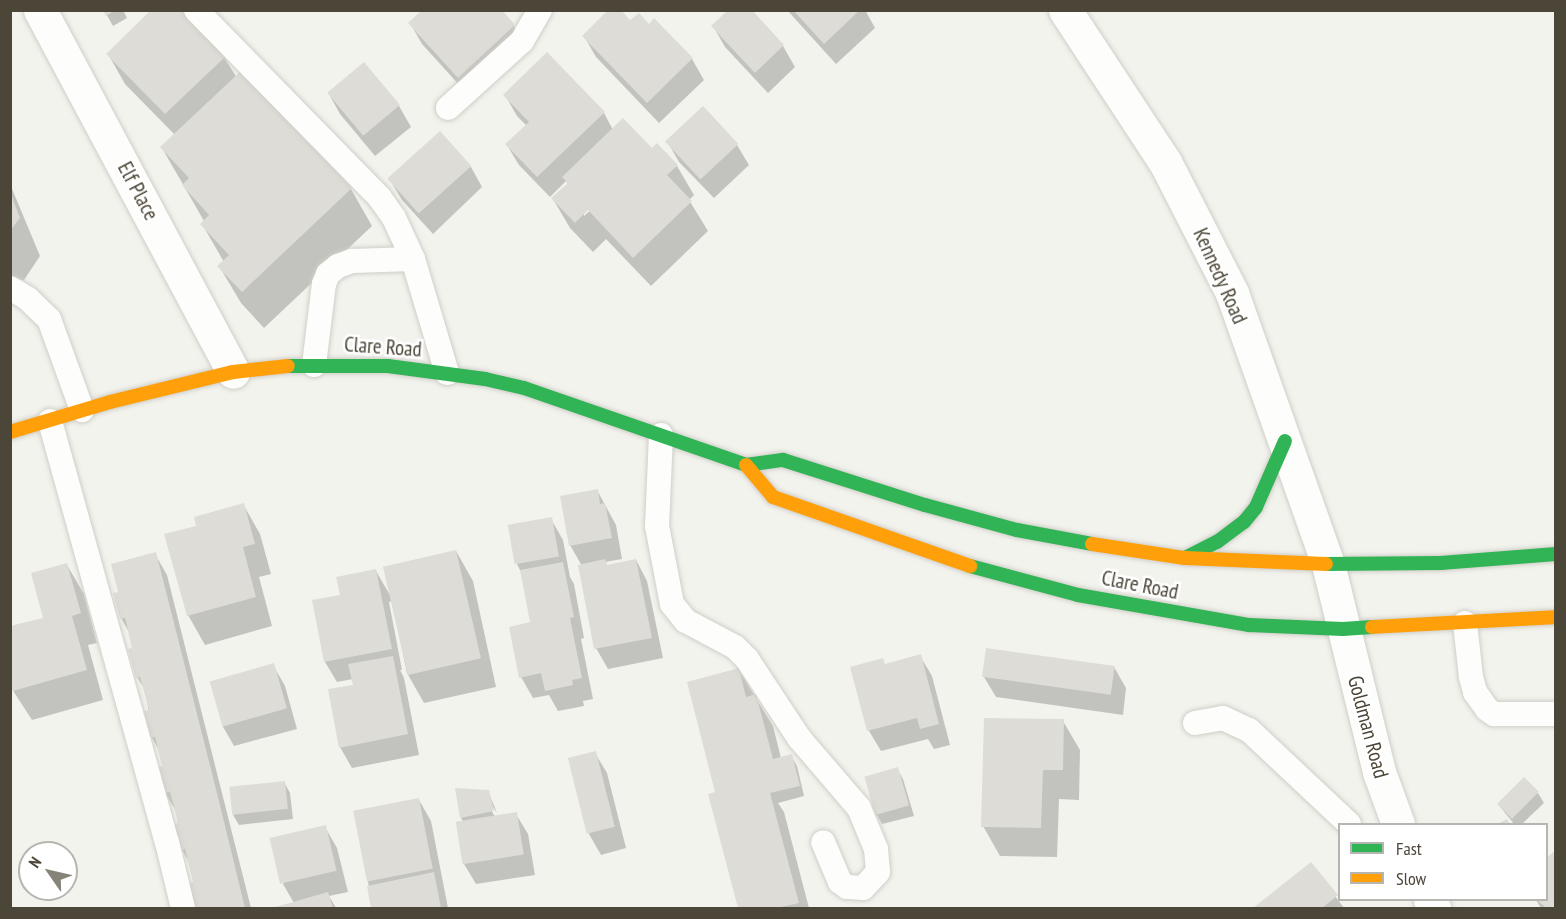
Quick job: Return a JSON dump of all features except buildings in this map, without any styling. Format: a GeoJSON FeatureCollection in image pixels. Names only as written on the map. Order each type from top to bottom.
{"type":"FeatureCollection","features":[{"type":"Feature","properties":{"kind":"street","name":"Elf Place"},"geometry":{"type":"LineString","coordinates":[[40,10],[233,372]]}},
{"type":"Feature","properties":{"kind":"street","name":"Kennedy Road"},"geometry":{"type":"LineString","coordinates":[[1065,10],[1166,162],[1232,292],[1328,564]]}},
{"type":"Feature","properties":{"kind":"street","name":"Clare Road"},"geometry":{"type":"LineString","coordinates":[[10,432],[82,410],[233,372],[314,364],[388,366],[447,373],[524,388],[746,465],[783,459],[925,505],[1017,530],[1185,558],[1328,564],[1441,563],[1556,554]]}},
{"type":"Feature","properties":{"kind":"street"},"geometry":{"type":"LineString","coordinates":[[1185,558],[1217,542],[1244,522],[1256,507],[1285,441]]}},
{"type":"Feature","properties":{"kind":"street","name":"Clare Road"},"geometry":{"type":"LineString","coordinates":[[746,465],[773,497],[996,575],[1078,595],[1249,625],[1343,629],[1556,617]]}},
{"type":"Feature","properties":{"kind":"street","name":"Goldman Road"},"geometry":{"type":"LineString","coordinates":[[1328,564],[1379,772],[1397,823]]}},
{"type":"Feature","properties":{"kind":"lane"},"geometry":{"type":"LineString","coordinates":[[196,10],[380,198],[394,218],[413,259],[447,373]]}},
{"type":"Feature","properties":{"kind":"lane"},"geometry":{"type":"LineString","coordinates":[[448,108],[522,41],[540,10]]}},
{"type":"Feature","properties":{"kind":"lane"},"geometry":{"type":"LineString","coordinates":[[314,364],[324,284],[328,274],[352,261],[413,259]]}},
{"type":"Feature","properties":{"kind":"lane"},"geometry":{"type":"LineString","coordinates":[[10,288],[28,299],[49,319],[82,410]]}},
{"type":"Feature","properties":{"kind":"lane"},"geometry":{"type":"LineString","coordinates":[[50,421],[168,842],[183,909]]}},
{"type":"Feature","properties":{"kind":"lane"},"geometry":{"type":"LineString","coordinates":[[661,435],[657,526],[672,604],[686,621],[735,647],[747,659],[799,738],[859,808],[876,849],[878,872],[863,888],[847,888],[840,882],[823,842]]}},
{"type":"Feature","properties":{"kind":"lane"},"geometry":{"type":"LineString","coordinates":[[1465,623],[1471,677],[1475,692],[1487,709],[1494,714],[1556,714]]}},
{"type":"Feature","properties":{"kind":"lane"},"geometry":{"type":"LineString","coordinates":[[1195,723],[1223,718],[1249,730],[1347,823]]}},
{"type":"Feature","properties":{"kind":"traffic: fast"},"geometry":{"type":"LineString","coordinates":[[288,366],[388,366],[485,379],[524,388],[746,465],[783,460],[925,505],[1017,530],[1092,544]]}},
{"type":"Feature","properties":{"kind":"traffic: fast"},"geometry":{"type":"LineString","coordinates":[[1187,557],[1217,542],[1244,522],[1256,507],[1285,441]]}},
{"type":"Feature","properties":{"kind":"traffic: fast"},"geometry":{"type":"LineString","coordinates":[[1326,564],[1441,563],[1556,554]]}},
{"type":"Feature","properties":{"kind":"traffic: fast"},"geometry":{"type":"LineString","coordinates":[[970,566],[1078,595],[1249,625],[1343,629],[1372,627]]}},
{"type":"Feature","properties":{"kind":"traffic: slow"},"geometry":{"type":"LineString","coordinates":[[10,432],[110,402],[233,372],[288,366]]}},
{"type":"Feature","properties":{"kind":"traffic: slow"},"geometry":{"type":"LineString","coordinates":[[746,465],[773,497],[970,566]]}},
{"type":"Feature","properties":{"kind":"traffic: slow"},"geometry":{"type":"LineString","coordinates":[[1092,544],[1185,558],[1326,564]]}},
{"type":"Feature","properties":{"kind":"traffic: slow"},"geometry":{"type":"LineString","coordinates":[[1372,627],[1556,617]]}}]}
